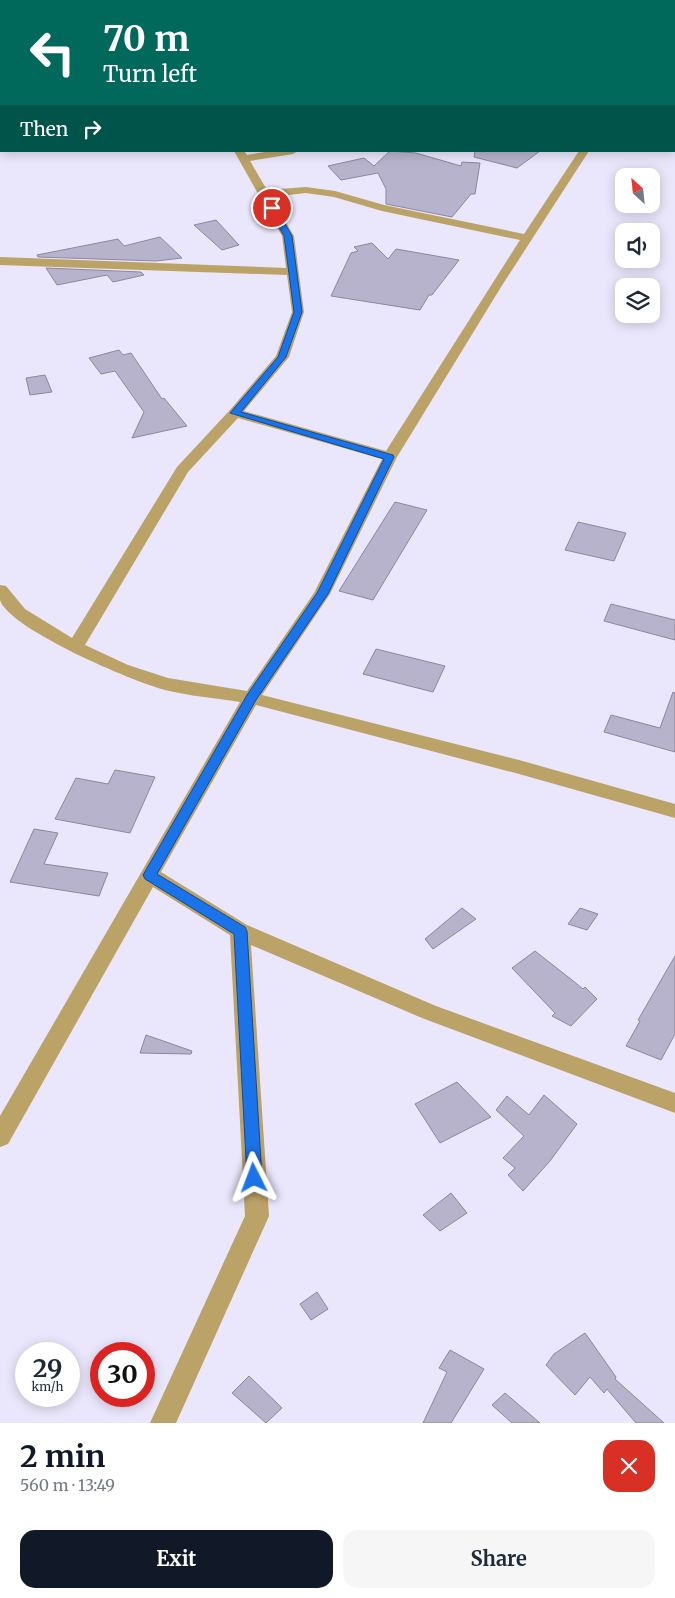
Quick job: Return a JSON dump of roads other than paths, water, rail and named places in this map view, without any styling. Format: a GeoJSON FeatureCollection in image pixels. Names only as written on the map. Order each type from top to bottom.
{"type":"FeatureCollection","features":[{"type":"Feature","properties":{"kind":"street"},"geometry":{"type":"LineString","coordinates":[[75,647],[182,470],[235,413],[282,357],[298,312],[288,236],[241,155],[280,152]]}},
{"type":"Feature","properties":{"kind":"street"},"geometry":{"type":"LineString","coordinates":[[0,1137],[251,698],[322,594],[390,457],[527,238],[583,152]]}},
{"type":"Feature","properties":{"kind":"street"},"geometry":{"type":"LineString","coordinates":[[264,194],[306,190],[335,194],[382,208],[527,238]]}},
{"type":"Feature","properties":{"kind":"street"},"geometry":{"type":"LineString","coordinates":[[0,261],[292,272]]}},
{"type":"Feature","properties":{"kind":"street"},"geometry":{"type":"LineString","coordinates":[[235,413],[390,457]]}},
{"type":"Feature","properties":{"kind":"street"},"geometry":{"type":"LineString","coordinates":[[0,590],[19,613],[75,647],[122,669],[166,684],[251,698],[519,767],[675,811]]}},
{"type":"Feature","properties":{"kind":"street"},"geometry":{"type":"LineString","coordinates":[[150,875],[240,931],[429,1012],[675,1103]]}},
{"type":"Feature","properties":{"kind":"street"},"geometry":{"type":"LineString","coordinates":[[163,1423],[257,1216],[240,931]]}}]}
